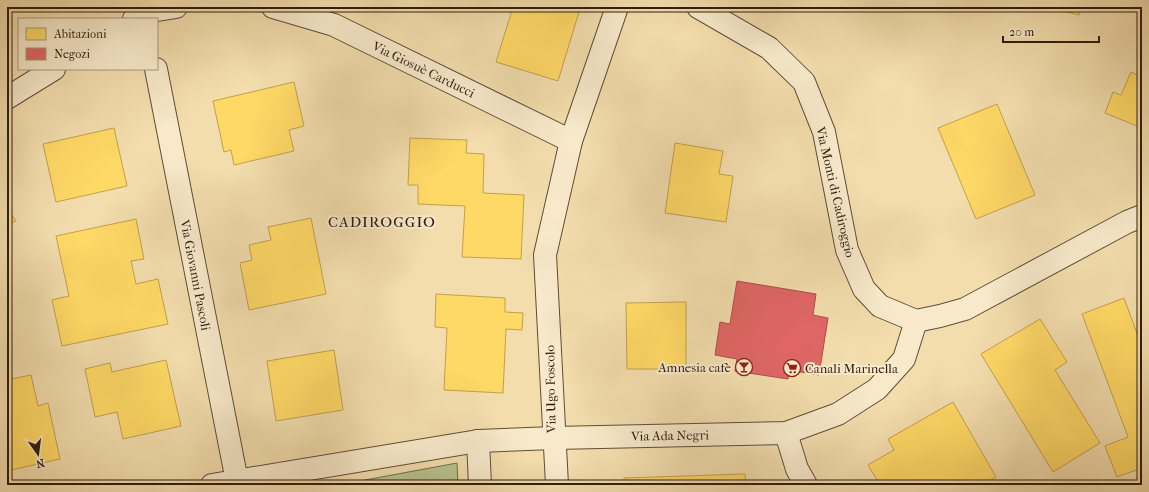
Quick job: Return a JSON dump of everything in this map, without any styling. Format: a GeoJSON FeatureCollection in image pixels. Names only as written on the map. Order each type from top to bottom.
{"type":"FeatureCollection","features":[{"type":"Feature","properties":{"kind":"street"},"geometry":{"type":"LineString","coordinates":[[142,17],[176,7]]}},
{"type":"Feature","properties":{"kind":"street","name":"Via Giosuè Carducci"},"geometry":{"type":"LineString","coordinates":[[273,7],[334,25],[570,141]]}},
{"type":"Feature","properties":{"kind":"street","name":"Via Ugo Foscolo"},"geometry":{"type":"LineString","coordinates":[[212,485],[478,441],[554,438],[545,255],[570,141],[617,7]]}},
{"type":"Feature","properties":{"kind":"street","name":"Via Monti di Cadiroggio"},"geometry":{"type":"LineString","coordinates":[[698,7],[769,48],[804,82],[824,132],[847,250],[864,289],[880,306],[916,321]]}},
{"type":"Feature","properties":{"kind":"street"},"geometry":{"type":"LineString","coordinates":[[7,98],[52,70]]}},
{"type":"Feature","properties":{"kind":"street","name":"Via Giovanni Pascoli"},"geometry":{"type":"LineString","coordinates":[[156,70],[237,481]]}},
{"type":"Feature","properties":{"kind":"street"},"geometry":{"type":"LineString","coordinates":[[916,321],[965,309],[1127,222],[1142,216]]}},
{"type":"Feature","properties":{"kind":"street","name":"Via Ada Negri"},"geometry":{"type":"LineString","coordinates":[[554,438],[786,432],[838,414],[877,389],[904,359],[916,321]]}},
{"type":"Feature","properties":{"kind":"street"},"geometry":{"type":"LineString","coordinates":[[786,432],[797,469],[806,485]]}},
{"type":"Feature","properties":{"kind":"street"},"geometry":{"type":"LineString","coordinates":[[554,438],[557,485]]}},
{"type":"Feature","properties":{"kind":"street"},"geometry":{"type":"LineString","coordinates":[[478,441],[480,485]]}},
{"type":"Feature","properties":{"kind":"green space"},"geometry":{"type":"Polygon","coordinates":[[[457,463],[458,485],[338,485],[457,463]]]}},
{"type":"Feature","properties":{"kind":"building: Abitazioni"},"geometry":{"type":"Polygon","coordinates":[[[513,7],[561,7],[579,12],[558,81],[496,62],[513,7]]]}},
{"type":"Feature","properties":{"kind":"building: Abitazioni"},"geometry":{"type":"Polygon","coordinates":[[[1047,7],[1081,7],[1079,15],[1047,7]]]}},
{"type":"Feature","properties":{"kind":"building: Abitazioni"},"geometry":{"type":"Polygon","coordinates":[[[1131,72],[1142,77],[1142,128],[1105,113],[1113,92],[1121,95],[1131,72]]]}},
{"type":"Feature","properties":{"kind":"building: Abitazioni"},"geometry":{"type":"Polygon","coordinates":[[[294,82],[304,126],[289,130],[294,151],[234,165],[231,150],[224,152],[213,101],[294,82]]]}},
{"type":"Feature","properties":{"kind":"building: Abitazioni"},"geometry":{"type":"Polygon","coordinates":[[[997,104],[1035,195],[976,219],[938,128],[997,104]]]}},
{"type":"Feature","properties":{"kind":"building: Abitazioni"},"geometry":{"type":"Polygon","coordinates":[[[114,128],[127,186],[56,202],[43,144],[114,128]]]}},
{"type":"Feature","properties":{"kind":"building: Abitazioni"},"geometry":{"type":"Polygon","coordinates":[[[410,138],[467,140],[466,153],[484,154],[483,193],[524,195],[521,259],[462,257],[465,206],[418,204],[418,185],[408,185],[410,138]]]}},
{"type":"Feature","properties":{"kind":"building: Abitazioni"},"geometry":{"type":"Polygon","coordinates":[[[675,143],[723,151],[719,174],[733,176],[726,222],[665,213],[675,143]]]}},
{"type":"Feature","properties":{"kind":"building: Abitazioni"},"geometry":{"type":"Polygon","coordinates":[[[7,208],[16,221],[7,226],[7,208]]]}},
{"type":"Feature","properties":{"kind":"building: Abitazioni"},"geometry":{"type":"Polygon","coordinates":[[[311,218],[326,294],[249,310],[240,263],[252,260],[249,245],[271,240],[268,227],[311,218]]]}},
{"type":"Feature","properties":{"kind":"building: Abitazioni"},"geometry":{"type":"Polygon","coordinates":[[[136,219],[144,259],[131,261],[136,284],[158,279],[168,324],[62,346],[52,300],[69,296],[56,236],[136,219]]]}},
{"type":"Feature","properties":{"kind":"building: Abitazioni"},"geometry":{"type":"Polygon","coordinates":[[[436,294],[505,298],[505,312],[523,313],[522,330],[506,329],[503,393],[444,390],[447,328],[435,327],[436,294]]]}},
{"type":"Feature","properties":{"kind":"building: Abitazioni"},"geometry":{"type":"Polygon","coordinates":[[[1124,298],[1142,347],[1142,468],[1117,477],[1105,446],[1128,437],[1082,314],[1124,298]]]}},
{"type":"Feature","properties":{"kind":"building: Abitazioni"},"geometry":{"type":"Polygon","coordinates":[[[686,302],[686,369],[627,369],[626,303],[686,302]]]}},
{"type":"Feature","properties":{"kind":"building: Abitazioni"},"geometry":{"type":"Polygon","coordinates":[[[1040,319],[1067,362],[1055,370],[1100,443],[1053,472],[981,354],[1040,319]]]}},
{"type":"Feature","properties":{"kind":"building: Abitazioni"},"geometry":{"type":"Polygon","coordinates":[[[334,350],[343,410],[276,421],[267,361],[334,350]]]}},
{"type":"Feature","properties":{"kind":"building: Abitazioni"},"geometry":{"type":"Polygon","coordinates":[[[166,360],[181,426],[123,439],[117,412],[95,417],[85,369],[110,363],[112,372],[166,360]]]}},
{"type":"Feature","properties":{"kind":"building: Abitazioni"},"geometry":{"type":"Polygon","coordinates":[[[31,375],[38,406],[48,403],[60,459],[7,471],[7,380],[31,375]]]}},
{"type":"Feature","properties":{"kind":"building: Abitazioni"},"geometry":{"type":"Polygon","coordinates":[[[953,402],[996,477],[982,485],[880,485],[868,465],[894,450],[888,439],[953,402]]]}},
{"type":"Feature","properties":{"kind":"building: Abitazioni"},"geometry":{"type":"Polygon","coordinates":[[[745,474],[746,485],[624,485],[624,478],[745,474]]]}},
{"type":"Feature","properties":{"kind":"building: Negozi"},"geometry":{"type":"Polygon","coordinates":[[[737,281],[816,294],[813,315],[828,318],[819,375],[789,370],[788,379],[735,371],[737,359],[715,355],[720,322],[730,324],[737,281]]]}},
{"type":"Feature","properties":{"kind":"place","name":"Amnesia cafè"},"geometry":{"type":"Point","coordinates":[744,367]}},
{"type":"Feature","properties":{"kind":"place","name":"Canali Marinella"},"geometry":{"type":"Point","coordinates":[792,368]}},
{"type":"Feature","properties":{"kind":"district","name":"CADIROGGIO"},"geometry":{"type":"Point","coordinates":[382,222]}}]}
